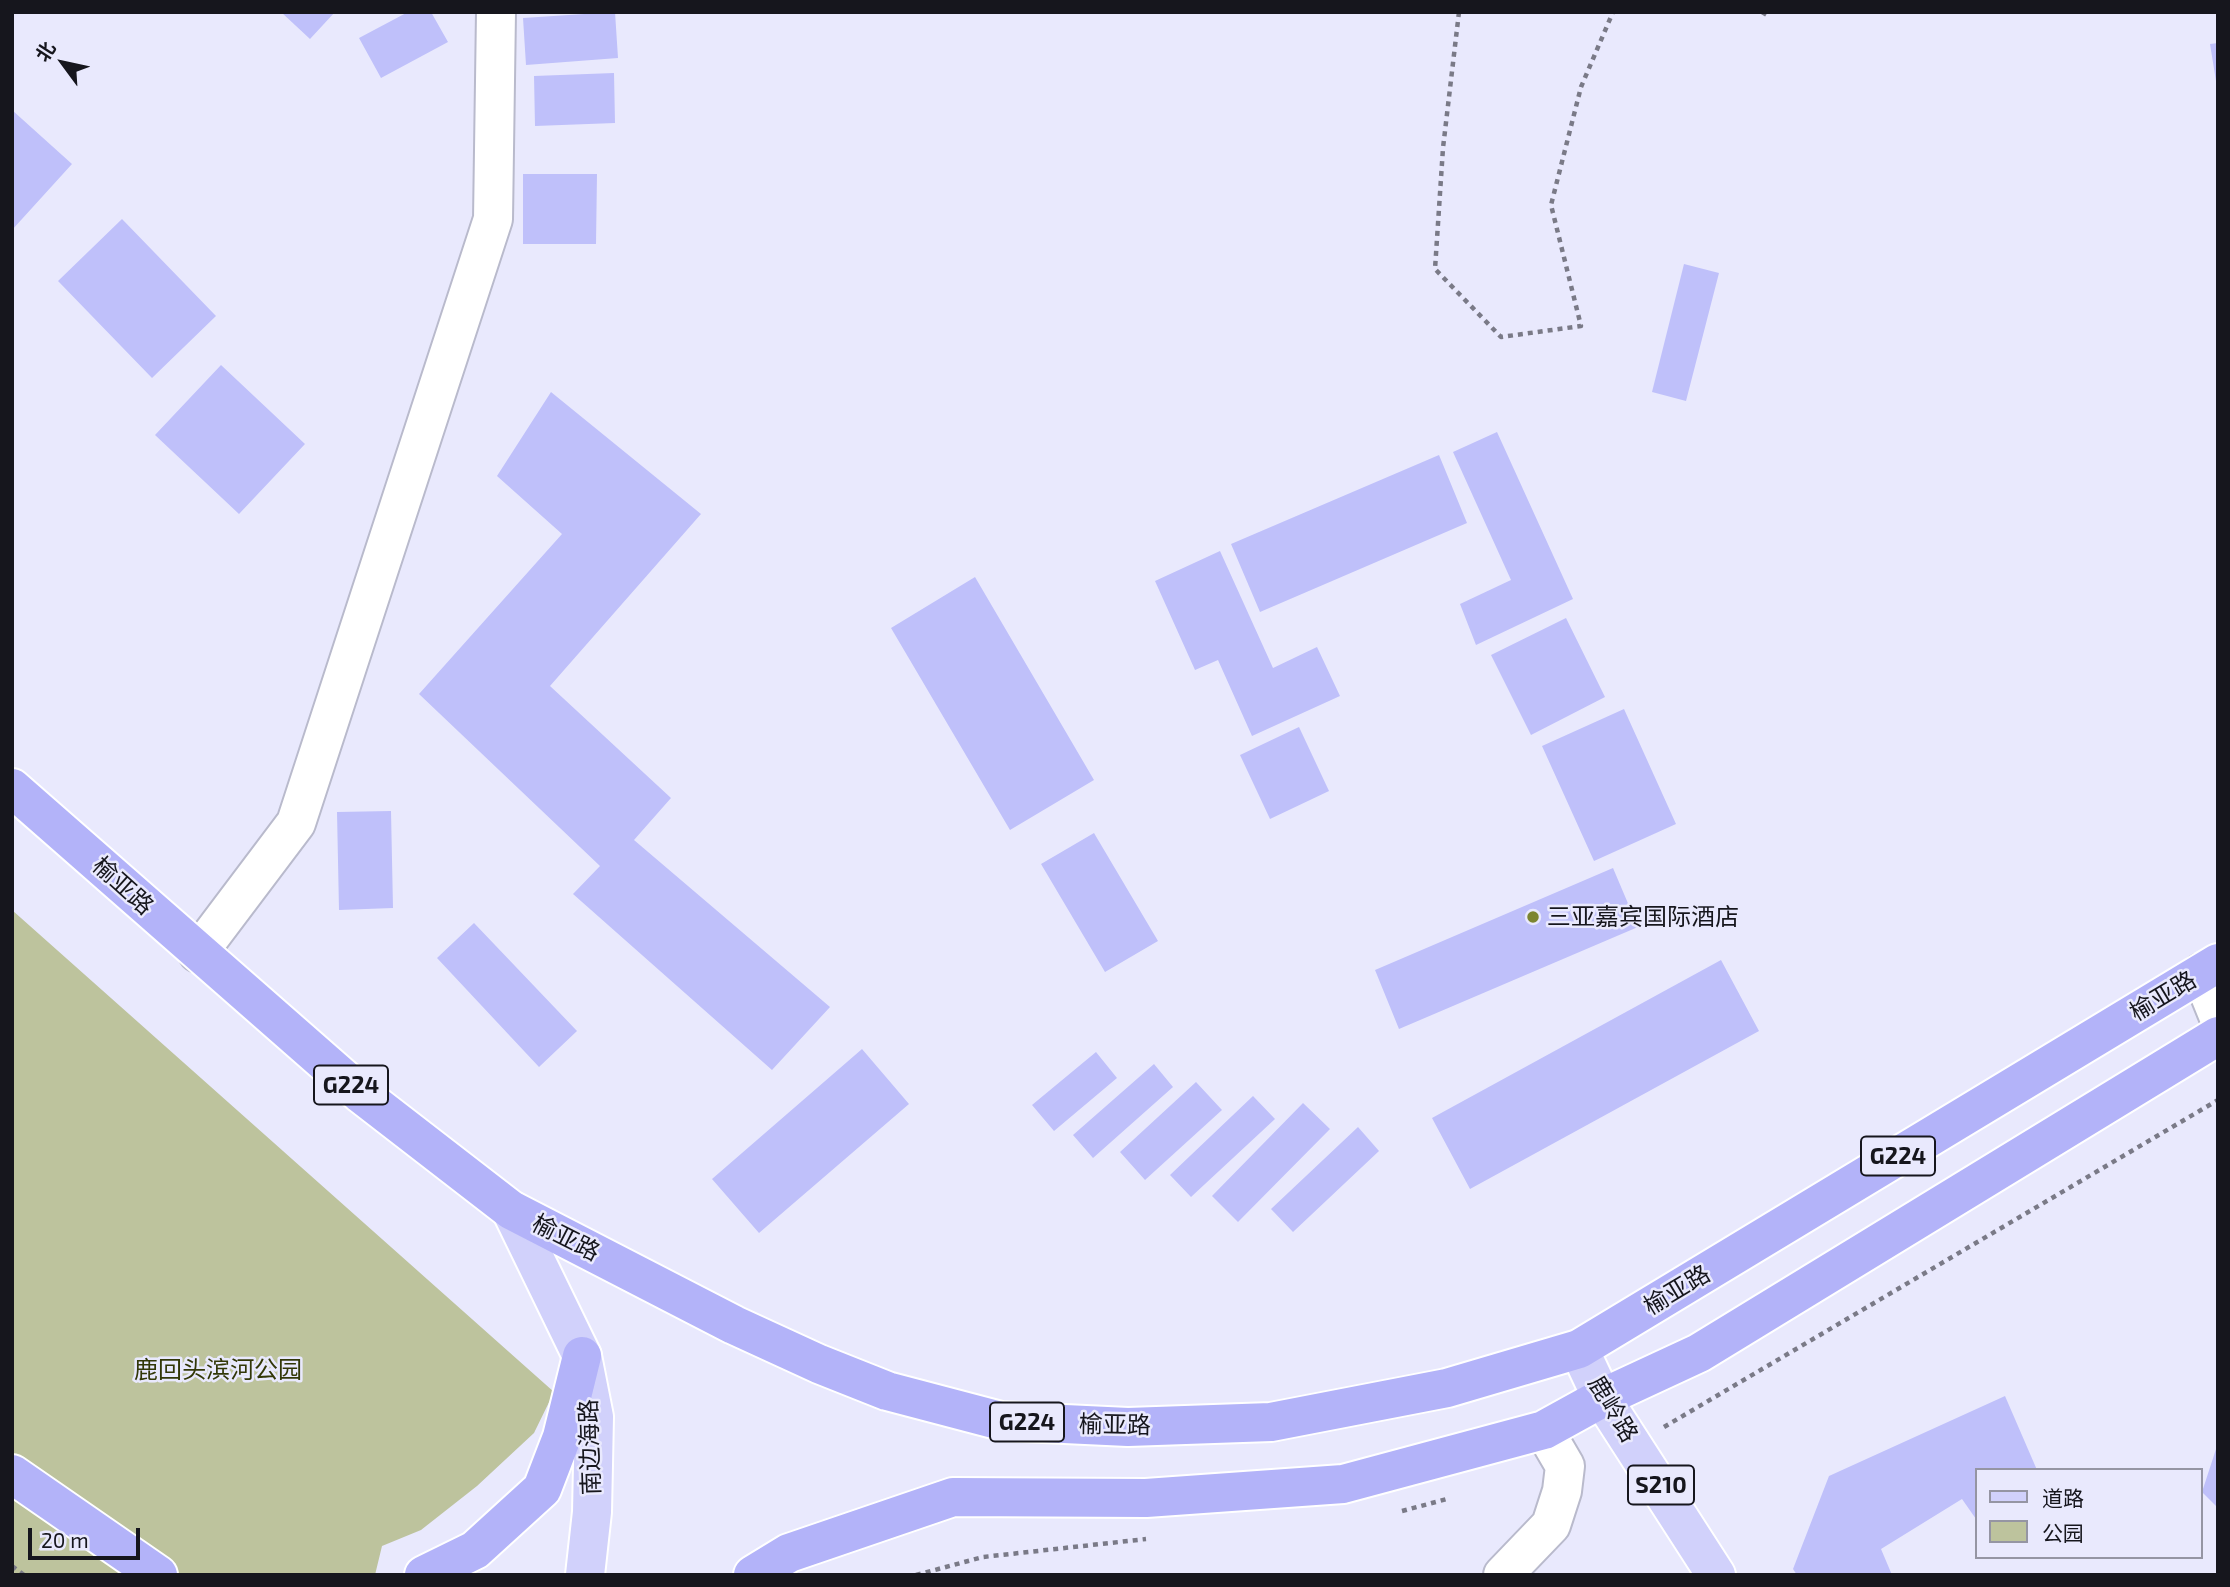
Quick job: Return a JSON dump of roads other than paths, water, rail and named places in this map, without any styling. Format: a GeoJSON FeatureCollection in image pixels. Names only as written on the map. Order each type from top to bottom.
{"type":"FeatureCollection","features":[{"type":"Feature","properties":{"kind":"highway","name":"榆亚路"},"geometry":{"type":"LineString","coordinates":[[12,788],[361,1094],[511,1210],[734,1325],[819,1364],[887,1391],[1000,1421],[1128,1427],[1271,1422],[1447,1388],[1579,1349],[2209,968]]}},
{"type":"Feature","properties":{"kind":"highway","name":"G224"},"geometry":{"type":"LineString","coordinates":[[753,1575],[789,1553],[953,1497],[1146,1498],[1343,1484],[1544,1430],[1602,1398],[1699,1353],[2218,1036]]}},
{"type":"Feature","properties":{"kind":"highway"},"geometry":{"type":"LineString","coordinates":[[424,1575],[475,1550],[542,1489],[562,1437],[582,1356]]}},
{"type":"Feature","properties":{"kind":"highway"},"geometry":{"type":"LineString","coordinates":[[12,1474],[158,1575]]}},
{"type":"Feature","properties":{"kind":"main road","name":"南边海路"},"geometry":{"type":"LineString","coordinates":[[511,1210],[582,1356],[594,1418],[592,1512],[585,1575]]}},
{"type":"Feature","properties":{"kind":"main road","name":"鹿岭路"},"geometry":{"type":"LineString","coordinates":[[1579,1349],[1602,1398],[1716,1575]]}},
{"type":"Feature","properties":{"kind":"street"},"geometry":{"type":"LineString","coordinates":[[198,953],[296,823],[493,219],[496,12]]}},
{"type":"Feature","properties":{"kind":"street"},"geometry":{"type":"LineString","coordinates":[[2209,968],[2218,1015]]}},
{"type":"Feature","properties":{"kind":"street"},"geometry":{"type":"LineString","coordinates":[[1503,1575],[1551,1525],[1562,1490],[1565,1466],[1544,1430]]}},
{"type":"Feature","properties":{"kind":"place","name":"三亚嘉宾国际酒店"},"geometry":{"type":"Point","coordinates":[1533,917]}},
{"type":"Feature","properties":{"kind":"park label","name":"鹿回头滨河公园"},"geometry":{"type":"Point","coordinates":[218,1370]}}]}
